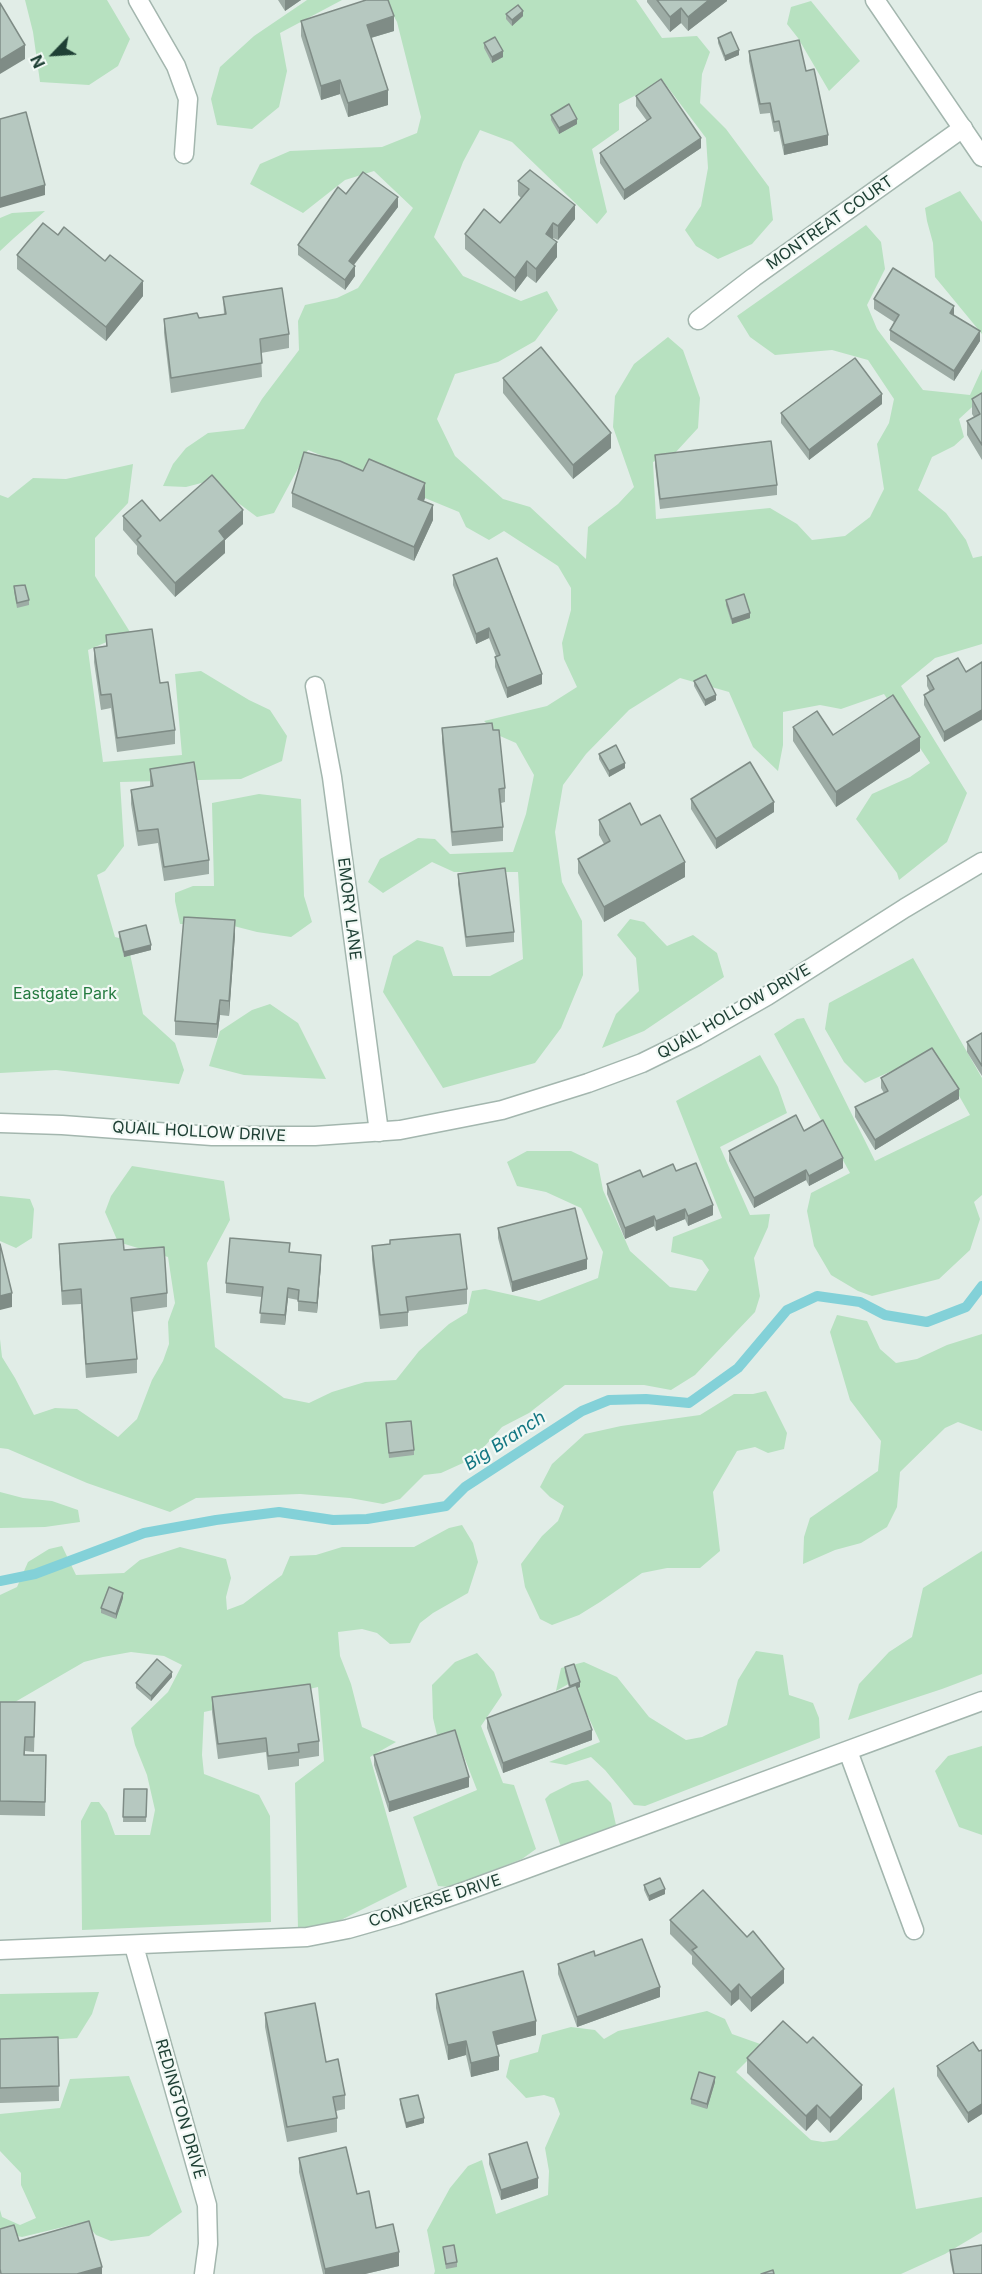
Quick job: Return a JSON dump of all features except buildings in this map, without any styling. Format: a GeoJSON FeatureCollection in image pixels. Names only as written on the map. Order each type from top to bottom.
{"type":"FeatureCollection","features":[{"type":"Feature","properties":{"kind":"street"},"geometry":{"type":"LineString","coordinates":[[138,0],[176,66],[188,99],[184,154]]}},
{"type":"Feature","properties":{"kind":"street"},"geometry":{"type":"LineString","coordinates":[[875,0],[982,157]]}},
{"type":"Feature","properties":{"kind":"street","name":"MONTREAT COURT"},"geometry":{"type":"LineString","coordinates":[[698,320],[754,277],[963,128]]}},
{"type":"Feature","properties":{"kind":"street","name":"EMORY LANE"},"geometry":{"type":"LineString","coordinates":[[315,686],[332,777],[380,1132]]}},
{"type":"Feature","properties":{"kind":"street","name":"QUAIL HOLLOW DRIVE"},"geometry":{"type":"LineString","coordinates":[[0,1123],[53,1124],[212,1136],[315,1136],[400,1130],[502,1110],[642,1063],[697,1036],[767,996],[982,862]]}},
{"type":"Feature","properties":{"kind":"street","name":"CONVERSE DRIVE"},"geometry":{"type":"LineString","coordinates":[[0,1950],[307,1937],[348,1929],[397,1915],[486,1884],[982,1701]]}},
{"type":"Feature","properties":{"kind":"street"},"geometry":{"type":"LineString","coordinates":[[848,1751],[914,1930]]}},
{"type":"Feature","properties":{"kind":"street","name":"REDINGTON DRIVE"},"geometry":{"type":"LineString","coordinates":[[134,1946],[207,2205],[208,2244],[204,2274]]}},
{"type":"Feature","properties":{"kind":"green space"},"geometry":{"type":"Polygon","coordinates":[[[25,0],[107,0],[130,39],[118,66],[89,85],[40,82],[33,32],[25,0]]]}},
{"type":"Feature","properties":{"kind":"green space"},"geometry":{"type":"Polygon","coordinates":[[[307,0],[342,0],[280,33],[287,71],[279,107],[252,129],[217,125],[211,99],[220,67],[254,36],[307,0]]]}},
{"type":"Feature","properties":{"kind":"green space"},"geometry":{"type":"Polygon","coordinates":[[[385,0],[636,0],[662,38],[697,36],[710,52],[702,74],[700,103],[726,129],[769,187],[773,220],[752,244],[718,259],[696,246],[685,230],[701,206],[708,168],[706,138],[663,81],[619,104],[619,130],[592,149],[607,212],[597,224],[512,142],[480,130],[463,162],[434,237],[463,276],[521,301],[547,291],[558,310],[535,341],[498,362],[455,374],[437,419],[455,456],[503,499],[530,507],[586,559],[588,527],[618,504],[634,487],[613,427],[615,396],[634,364],[668,337],[683,350],[700,398],[698,428],[675,453],[653,462],[656,519],[770,508],[797,524],[812,540],[845,536],[870,517],[884,489],[877,444],[889,423],[894,399],[868,360],[832,350],[775,355],[750,337],[737,316],[866,225],[881,242],[885,269],[867,305],[877,329],[923,390],[970,395],[982,369],[982,398],[959,419],[964,437],[954,446],[932,457],[918,490],[946,513],[966,540],[973,558],[982,556],[982,644],[935,658],[901,686],[967,793],[947,842],[899,880],[897,873],[856,819],[872,794],[910,777],[930,763],[884,694],[841,709],[820,705],[783,712],[783,745],[778,771],[753,747],[729,692],[680,678],[629,710],[586,754],[563,785],[555,832],[562,882],[582,921],[583,975],[561,1028],[535,1063],[443,1088],[383,992],[393,956],[417,940],[443,947],[453,976],[490,976],[523,959],[518,872],[454,872],[432,862],[383,893],[368,882],[380,859],[418,838],[435,839],[450,854],[513,852],[526,814],[534,775],[516,743],[500,736],[484,721],[547,706],[577,687],[564,659],[562,643],[571,610],[571,588],[558,566],[504,531],[489,540],[466,527],[459,512],[308,450],[274,513],[257,517],[209,481],[186,487],[163,486],[173,464],[186,448],[208,433],[244,429],[262,399],[299,350],[298,321],[305,305],[337,298],[358,288],[413,208],[374,171],[345,180],[303,213],[250,184],[260,164],[290,151],[382,147],[417,133],[421,117],[397,22],[385,0]]]}},
{"type":"Feature","properties":{"kind":"green space"},"geometry":{"type":"Polygon","coordinates":[[[811,1],[860,61],[829,91],[798,38],[787,24],[791,7],[811,1]]]}},
{"type":"Feature","properties":{"kind":"green space"},"geometry":{"type":"Polygon","coordinates":[[[960,191],[982,222],[982,334],[935,277],[933,243],[925,208],[960,191]]]}},
{"type":"Feature","properties":{"kind":"green space"},"geometry":{"type":"Polygon","coordinates":[[[45,211],[0,251],[0,218],[12,213],[45,211]]]}},
{"type":"Feature","properties":{"kind":"green space","name":"Eastgate Park"},"geometry":{"type":"Polygon","coordinates":[[[133,464],[128,503],[95,538],[95,576],[130,632],[88,650],[103,762],[182,755],[175,674],[201,671],[270,710],[287,736],[282,761],[241,779],[120,782],[124,846],[105,871],[97,875],[115,937],[127,940],[143,1014],[175,1043],[184,1070],[179,1084],[56,1070],[0,1073],[0,495],[8,498],[33,478],[66,479],[133,464]]]}},
{"type":"Feature","properties":{"kind":"green space"},"geometry":{"type":"Polygon","coordinates":[[[259,794],[301,799],[304,896],[312,922],[291,937],[226,924],[180,924],[175,893],[193,886],[214,886],[212,803],[259,794]]]}},
{"type":"Feature","properties":{"kind":"green space"},"geometry":{"type":"Polygon","coordinates":[[[630,919],[644,922],[667,946],[693,935],[717,953],[724,977],[644,1031],[602,1048],[616,1014],[639,991],[636,958],[617,935],[630,919]]]}},
{"type":"Feature","properties":{"kind":"green space"},"geometry":{"type":"Polygon","coordinates":[[[913,958],[982,1078],[982,1195],[974,1202],[980,1219],[970,1250],[939,1279],[872,1296],[858,1291],[831,1275],[814,1246],[807,1211],[811,1193],[850,1173],[774,1034],[797,1019],[804,1018],[875,1161],[970,1115],[934,1052],[865,1083],[844,1062],[825,1029],[829,1003],[913,958]]]}},
{"type":"Feature","properties":{"kind":"green space"},"geometry":{"type":"Polygon","coordinates":[[[270,1004],[298,1023],[326,1079],[244,1075],[209,1066],[220,1031],[252,1010],[270,1004]]]}},
{"type":"Feature","properties":{"kind":"green space"},"geometry":{"type":"Polygon","coordinates":[[[760,1055],[778,1087],[787,1113],[720,1147],[750,1215],[770,1214],[768,1227],[754,1258],[760,1296],[755,1312],[695,1375],[671,1390],[644,1385],[565,1385],[529,1413],[502,1427],[474,1458],[441,1473],[424,1475],[400,1499],[383,1504],[350,1498],[300,1494],[196,1498],[170,1512],[87,1483],[8,1449],[0,1448],[0,1339],[2,1357],[34,1415],[55,1408],[77,1409],[118,1437],[137,1419],[169,1344],[168,1322],[175,1303],[168,1257],[118,1242],[105,1212],[111,1196],[132,1166],[224,1181],[230,1220],[207,1263],[215,1347],[284,1398],[309,1403],[332,1392],[365,1382],[396,1380],[419,1351],[449,1324],[467,1313],[472,1291],[485,1289],[539,1301],[598,1278],[603,1252],[581,1208],[546,1192],[517,1186],[507,1162],[527,1151],[571,1151],[598,1164],[603,1190],[630,1251],[670,1287],[696,1291],[709,1270],[702,1260],[671,1252],[673,1237],[722,1218],[676,1101],[760,1055]]]}},
{"type":"Feature","properties":{"kind":"green space"},"geometry":{"type":"Polygon","coordinates":[[[0,1196],[30,1199],[34,1209],[32,1238],[16,1248],[0,1241],[0,1196]]]}},
{"type":"Feature","properties":{"kind":"green space"},"geometry":{"type":"Polygon","coordinates":[[[837,1315],[867,1321],[880,1349],[896,1363],[917,1359],[947,1345],[982,1334],[982,1431],[958,1422],[945,1428],[900,1472],[897,1507],[887,1527],[861,1543],[835,1550],[803,1564],[804,1537],[810,1518],[878,1471],[881,1441],[850,1400],[830,1332],[837,1315]]]}},
{"type":"Feature","properties":{"kind":"green space"},"geometry":{"type":"Polygon","coordinates":[[[766,1391],[787,1433],[784,1449],[768,1453],[755,1447],[737,1451],[713,1492],[720,1551],[700,1568],[667,1568],[642,1573],[579,1615],[552,1625],[540,1619],[525,1587],[521,1564],[542,1536],[558,1521],[564,1506],[540,1487],[552,1464],[585,1434],[621,1426],[700,1415],[734,1394],[766,1391]]]}},
{"type":"Feature","properties":{"kind":"green space"},"geometry":{"type":"Polygon","coordinates":[[[0,1492],[23,1498],[52,1501],[78,1510],[80,1522],[45,1527],[0,1528],[0,1492]]]}},
{"type":"Feature","properties":{"kind":"green space"},"geometry":{"type":"Polygon","coordinates":[[[462,1525],[473,1543],[478,1562],[468,1593],[420,1623],[410,1643],[390,1644],[377,1633],[362,1629],[338,1632],[340,1656],[351,1684],[362,1727],[396,1742],[370,1757],[407,1887],[331,1925],[298,1929],[295,1783],[324,1761],[318,1687],[204,1712],[202,1755],[204,1774],[259,1795],[270,1816],[271,1922],[82,1930],[81,1821],[91,1802],[99,1802],[107,1813],[115,1835],[150,1835],[155,1810],[147,1775],[131,1728],[168,1692],[182,1665],[164,1656],[131,1652],[103,1657],[84,1662],[15,1702],[0,1705],[0,1595],[17,1587],[28,1562],[49,1549],[62,1546],[76,1575],[124,1573],[140,1560],[180,1547],[226,1559],[231,1578],[226,1597],[227,1610],[243,1604],[282,1575],[290,1556],[316,1555],[342,1547],[414,1547],[449,1528],[462,1525]]]}},
{"type":"Feature","properties":{"kind":"green space"},"geometry":{"type":"Polygon","coordinates":[[[982,1551],[982,1674],[848,1720],[859,1684],[889,1652],[912,1637],[923,1588],[982,1551]]]}},
{"type":"Feature","properties":{"kind":"green space"},"geometry":{"type":"Polygon","coordinates":[[[756,1651],[783,1655],[789,1695],[813,1703],[819,1718],[820,1738],[645,1806],[634,1805],[591,1757],[566,1765],[549,1762],[600,1742],[572,1682],[556,1691],[561,1668],[584,1662],[617,1677],[649,1717],[686,1740],[702,1737],[727,1725],[738,1680],[756,1651]]]}},
{"type":"Feature","properties":{"kind":"green space"},"geometry":{"type":"Polygon","coordinates":[[[477,1653],[494,1672],[502,1695],[481,1726],[503,1783],[514,1785],[536,1849],[522,1859],[450,1887],[438,1886],[413,1817],[477,1790],[456,1736],[437,1735],[433,1718],[432,1685],[455,1662],[477,1653]]]}},
{"type":"Feature","properties":{"kind":"green space"},"geometry":{"type":"Polygon","coordinates":[[[982,1746],[982,1835],[959,1827],[935,1771],[948,1756],[982,1746]]]}},
{"type":"Feature","properties":{"kind":"green space"},"geometry":{"type":"Polygon","coordinates":[[[588,1780],[611,1803],[616,1825],[562,1850],[545,1799],[572,1783],[588,1780]]]}},
{"type":"Feature","properties":{"kind":"green space"},"geometry":{"type":"Polygon","coordinates":[[[99,1992],[92,2014],[77,2038],[0,2043],[0,1994],[99,1992]]]}},
{"type":"Feature","properties":{"kind":"green space"},"geometry":{"type":"Polygon","coordinates":[[[707,2011],[725,2019],[732,2034],[763,2045],[736,2072],[811,2140],[823,2142],[837,2140],[894,2087],[916,2209],[982,2197],[982,2232],[945,2254],[901,2274],[434,2274],[427,2230],[450,2188],[468,2166],[482,2160],[496,2214],[548,2195],[549,2171],[545,2148],[560,2114],[554,2098],[544,2095],[526,2098],[506,2077],[510,2060],[538,2052],[542,2035],[571,2027],[595,2030],[604,2039],[618,2031],[707,2011]]]}},
{"type":"Feature","properties":{"kind":"green space"},"geometry":{"type":"Polygon","coordinates":[[[129,2076],[182,2212],[149,2236],[111,2241],[96,2235],[84,2222],[22,2237],[0,2232],[0,2210],[2,2217],[20,2225],[36,2218],[21,2185],[21,2173],[0,2151],[0,2114],[60,2108],[70,2079],[129,2076]]]}},
{"type":"Feature","properties":{"kind":"waterway","name":"Big Branch"},"geometry":{"type":"LineString","coordinates":[[0,1581],[35,1574],[144,1533],[216,1520],[279,1512],[333,1520],[367,1519],[446,1506],[465,1487],[582,1411],[609,1400],[646,1399],[689,1403],[738,1368],[787,1310],[817,1296],[860,1302],[885,1315],[927,1322],[966,1307],[982,1286]]}}]}
